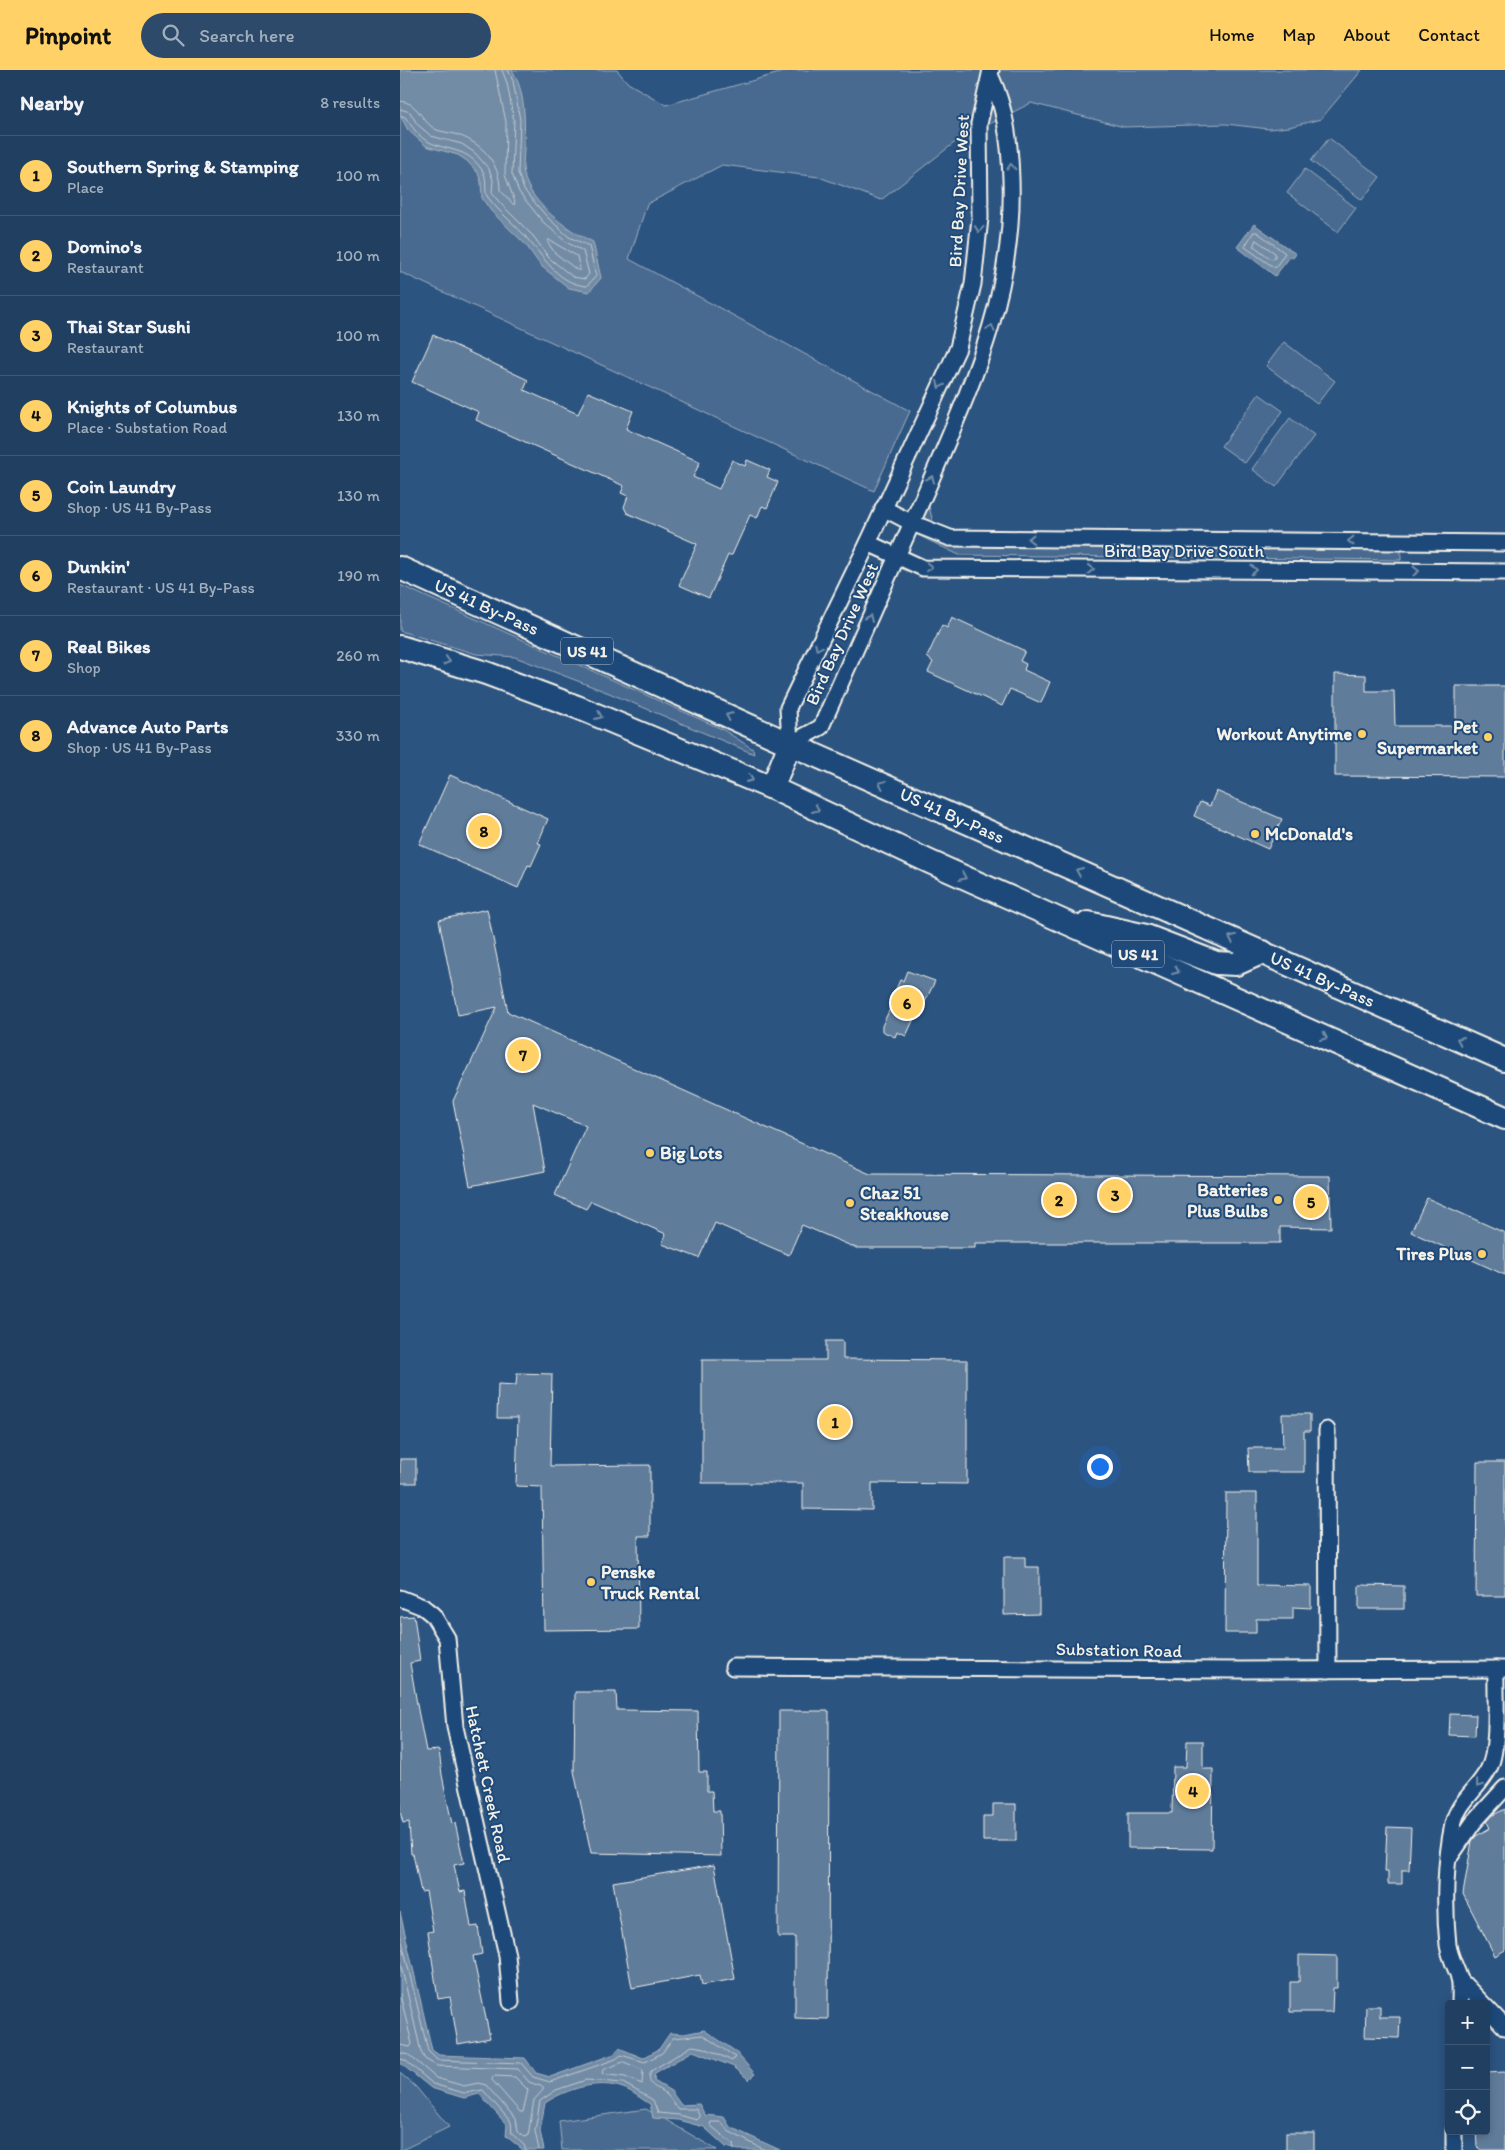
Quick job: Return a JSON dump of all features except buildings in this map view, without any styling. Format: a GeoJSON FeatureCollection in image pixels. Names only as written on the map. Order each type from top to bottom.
{"type":"FeatureCollection","features":[{"type":"Feature","properties":{"kind":"main road","name":"US 41 By-Pass"},"geometry":{"type":"LineString","coordinates":[[400,568],[790,744],[1505,1060]]}},
{"type":"Feature","properties":{"kind":"main road","name":"US 41"},"geometry":{"type":"LineString","coordinates":[[400,647],[486,673],[577,707],[772,788],[1055,918],[1505,1118]]}},
{"type":"Feature","properties":{"kind":"main road"},"geometry":{"type":"LineString","coordinates":[[772,788],[790,744]]}},
{"type":"Feature","properties":{"kind":"main road"},"geometry":{"type":"LineString","coordinates":[[1055,918],[1125,930],[1216,963],[1236,964],[1263,952]]}},
{"type":"Feature","properties":{"kind":"street","name":"Bird Bay Drive West"},"geometry":{"type":"LineString","coordinates":[[991,73],[1001,98],[1011,164],[1011,222],[1007,260],[999,303],[969,389],[912,523],[821,727],[790,744],[788,708],[868,543],[960,340],[973,284],[980,218],[979,124],[991,73]]}},
{"type":"Feature","properties":{"kind":"street","name":"Bird Bay Drive South"},"geometry":{"type":"LineString","coordinates":[[884,508],[912,523],[950,538],[1505,543]]}},
{"type":"Feature","properties":{"kind":"street","name":"Bird Bay Drive South"},"geometry":{"type":"LineString","coordinates":[[868,543],[923,568],[1505,572]]}},
{"type":"Feature","properties":{"kind":"street"},"geometry":{"type":"LineString","coordinates":[[1326,1430],[1328,1670]]}},
{"type":"Feature","properties":{"kind":"street","name":"Hatchett Creek Road"},"geometry":{"type":"LineString","coordinates":[[400,1598],[423,1607],[433,1615],[446,1638],[455,1726],[507,1955],[511,2002]]}},
{"type":"Feature","properties":{"kind":"street","name":"Substation Road"},"geometry":{"type":"LineString","coordinates":[[733,1667],[1500,1669]]}},
{"type":"Feature","properties":{"kind":"street"},"geometry":{"type":"LineString","coordinates":[[1479,2000],[1460,1979],[1450,1958],[1447,1916],[1449,1858],[1453,1823],[1457,1812],[1483,1779],[1495,1754],[1500,1669]]}},
{"type":"Feature","properties":{"kind":"street"},"geometry":{"type":"LineString","coordinates":[[1449,1858],[1473,1823],[1505,1788]]}},
{"type":"Feature","properties":{"kind":"street"},"geometry":{"type":"LineString","coordinates":[[1460,1979],[1460,2000]]}},
{"type":"Feature","properties":{"kind":"street"},"geometry":{"type":"LineString","coordinates":[[1490,2011],[1505,2027]]}},
{"type":"Feature","properties":{"kind":"street"},"geometry":{"type":"LineString","coordinates":[[1454,2135],[1454,2150]]}},
{"type":"Feature","properties":{"kind":"shaded area"},"geometry":{"type":"Polygon","coordinates":[[[400,70],[617,70],[628,83],[666,105],[790,70],[1362,70],[1321,119],[1289,127],[1269,129],[1226,124],[1124,127],[1031,103],[958,140],[881,200],[819,177],[722,165],[647,204],[629,259],[910,411],[874,491],[400,272],[400,70]]]}},
{"type":"Feature","properties":{"kind":"shaded area"},"geometry":{"type":"Polygon","coordinates":[[[1329,138],[1380,177],[1362,200],[1311,161],[1329,138]]]}},
{"type":"Feature","properties":{"kind":"shaded area"},"geometry":{"type":"Polygon","coordinates":[[[1305,169],[1356,208],[1338,232],[1287,193],[1305,169]]]}},
{"type":"Feature","properties":{"kind":"shaded area"},"geometry":{"type":"Polygon","coordinates":[[[1284,342],[1335,381],[1317,404],[1266,366],[1284,342]]]}},
{"type":"Feature","properties":{"kind":"shaded area"},"geometry":{"type":"Polygon","coordinates":[[[1259,394],[1283,411],[1245,463],[1221,446],[1259,394]]]}},
{"type":"Feature","properties":{"kind":"shaded area"},"geometry":{"type":"Polygon","coordinates":[[[1290,418],[1314,436],[1276,487],[1252,469],[1290,418]]]}},
{"type":"Feature","properties":{"kind":"shaded area"},"geometry":{"type":"Polygon","coordinates":[[[947,454],[927,499],[933,522],[958,533],[1401,534],[1401,560],[959,555],[899,526],[947,454]]]}},
{"type":"Feature","properties":{"kind":"shaded area"},"geometry":{"type":"Polygon","coordinates":[[[400,585],[722,729],[753,749],[754,754],[609,693],[515,657],[476,654],[400,631],[400,585]]]}},
{"type":"Feature","properties":{"kind":"shaded area"},"geometry":{"type":"Polygon","coordinates":[[[400,2073],[416,2087],[449,2127],[402,2150],[400,2150],[400,2073]]]}},
{"type":"Feature","properties":{"kind":"shaded area"},"geometry":{"type":"Polygon","coordinates":[[[646,2109],[653,2113],[667,2115],[666,2120],[717,2150],[562,2150],[559,2121],[646,2109]]]}},
{"type":"Feature","properties":{"kind":"water"},"geometry":{"type":"Polygon","coordinates":[[[400,70],[512,70],[520,88],[524,108],[524,175],[534,196],[551,215],[572,231],[593,242],[601,278],[589,292],[569,288],[541,266],[526,245],[491,211],[482,198],[481,182],[478,173],[467,161],[458,155],[426,146],[408,130],[400,115],[400,70]]]}},
{"type":"Feature","properties":{"kind":"water"},"geometry":{"type":"Polygon","coordinates":[[[1254,224],[1296,254],[1293,258],[1290,257],[1275,276],[1237,247],[1254,224]]]}},
{"type":"Feature","properties":{"kind":"water"},"geometry":{"type":"Polygon","coordinates":[[[400,1912],[432,2050],[439,2055],[525,2058],[536,2073],[550,2077],[614,2054],[619,2048],[643,2058],[659,2049],[670,2033],[684,2034],[704,2030],[735,2051],[755,2074],[749,2080],[734,2067],[693,2051],[655,2073],[654,2081],[671,2091],[681,2105],[699,2104],[705,2115],[724,2117],[730,2127],[780,2150],[739,2150],[726,2147],[704,2127],[678,2120],[653,2118],[650,2104],[626,2089],[613,2085],[593,2085],[563,2093],[545,2103],[540,2131],[544,2150],[523,2150],[506,2136],[507,2125],[479,2094],[464,2098],[431,2088],[400,2063],[400,1912]]]}},
{"type":"Feature","properties":{"kind":"place","name":"Workout Anytime"},"geometry":{"type":"Point","coordinates":[1362,734]}},
{"type":"Feature","properties":{"kind":"place","name":"Pet Supermarket"},"geometry":{"type":"Point","coordinates":[1488,737]}},
{"type":"Feature","properties":{"kind":"place","name":"Advance Auto Parts"},"geometry":{"type":"Point","coordinates":[484,831]}},
{"type":"Feature","properties":{"kind":"place","name":"McDonald's"},"geometry":{"type":"Point","coordinates":[1255,834]}},
{"type":"Feature","properties":{"kind":"place","name":"Dunkin'"},"geometry":{"type":"Point","coordinates":[907,1003]}},
{"type":"Feature","properties":{"kind":"place","name":"Real Bikes"},"geometry":{"type":"Point","coordinates":[523,1055]}},
{"type":"Feature","properties":{"kind":"place","name":"Big Lots"},"geometry":{"type":"Point","coordinates":[650,1153]}},
{"type":"Feature","properties":{"kind":"place","name":"Thai Star Sushi"},"geometry":{"type":"Point","coordinates":[1115,1195]}},
{"type":"Feature","properties":{"kind":"place","name":"Domino's"},"geometry":{"type":"Point","coordinates":[1059,1200]}},
{"type":"Feature","properties":{"kind":"place","name":"Batteries Plus Bulbs"},"geometry":{"type":"Point","coordinates":[1278,1200]}},
{"type":"Feature","properties":{"kind":"place","name":"Coin Laundry"},"geometry":{"type":"Point","coordinates":[1311,1202]}},
{"type":"Feature","properties":{"kind":"place","name":"Chaz 51 Steakhouse"},"geometry":{"type":"Point","coordinates":[850,1203]}},
{"type":"Feature","properties":{"kind":"place","name":"Tires Plus"},"geometry":{"type":"Point","coordinates":[1482,1254]}},
{"type":"Feature","properties":{"kind":"place","name":"Southern Spring & Stamping"},"geometry":{"type":"Point","coordinates":[835,1422]}},
{"type":"Feature","properties":{"kind":"place","name":"Penske Truck Rental"},"geometry":{"type":"Point","coordinates":[591,1582]}},
{"type":"Feature","properties":{"kind":"place","name":"Knights of Columbus"},"geometry":{"type":"Point","coordinates":[1193,1791]}}]}
